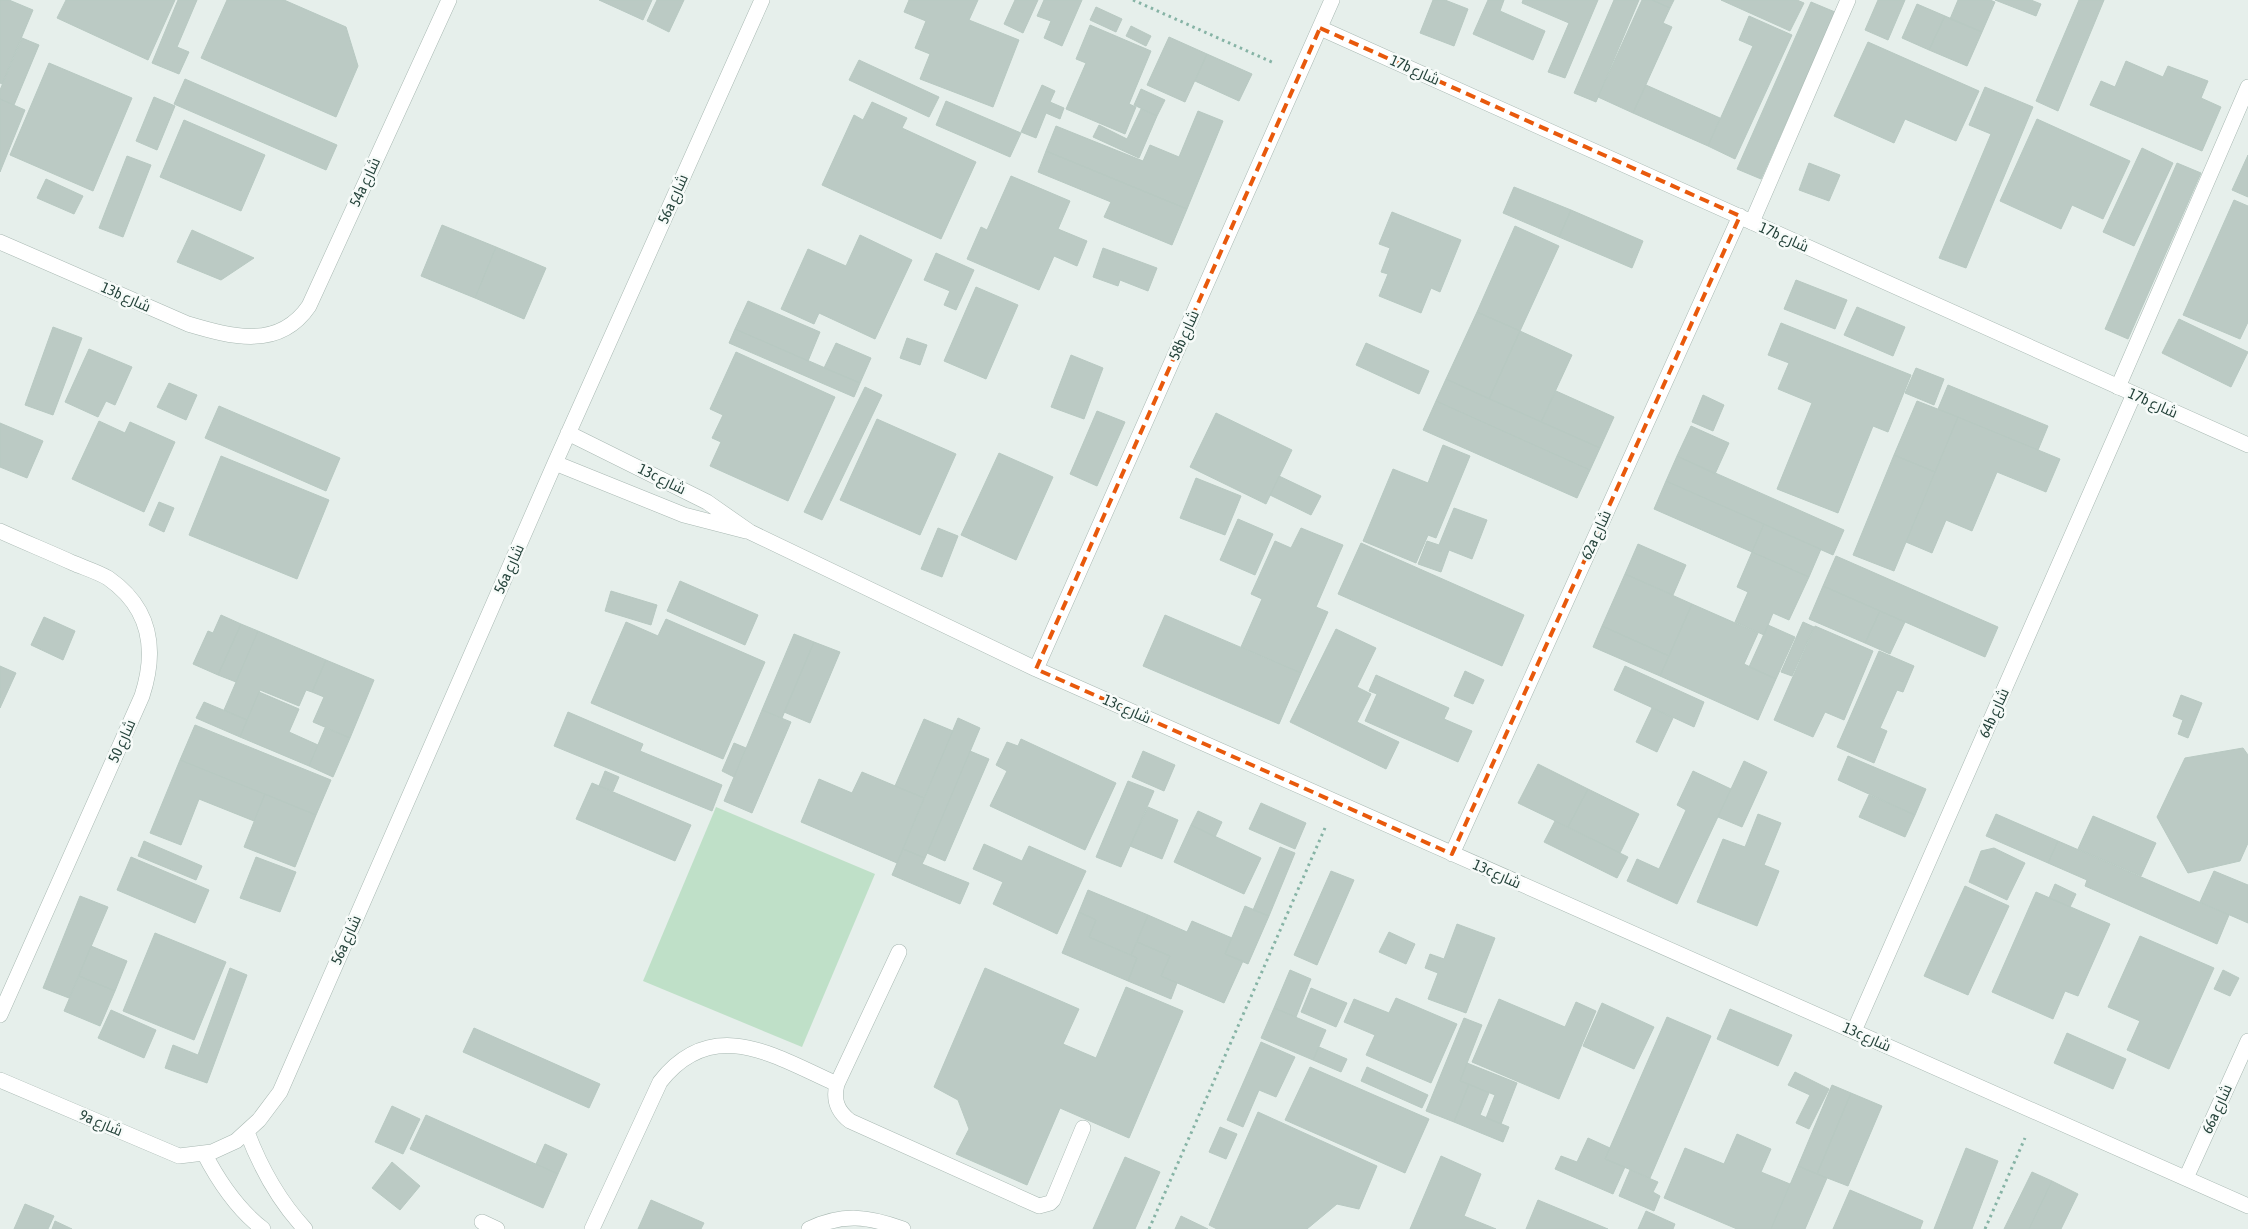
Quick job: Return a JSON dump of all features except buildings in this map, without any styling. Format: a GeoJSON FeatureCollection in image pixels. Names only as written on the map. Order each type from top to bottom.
{"type":"FeatureCollection","features":[{"type":"Feature","properties":{"kind":"street","name":"56a شارع"},"geometry":{"type":"LineString","coordinates":[[247,1132],[265,1113],[280,1092],[568,433],[762,0]]}},
{"type":"Feature","properties":{"kind":"street","name":"58b شارع"},"geometry":{"type":"LineString","coordinates":[[1036,669],[1332,0]]}},
{"type":"Feature","properties":{"kind":"street","name":"62a شارع"},"geometry":{"type":"LineString","coordinates":[[1452,854],[1848,0]]}},
{"type":"Feature","properties":{"kind":"street","name":"54a شارع"},"geometry":{"type":"LineString","coordinates":[[256,337],[281,331],[302,316],[309,306],[444,2]]}},
{"type":"Feature","properties":{"kind":"street","name":"17b شارع"},"geometry":{"type":"LineString","coordinates":[[1320,28],[2248,445]]}},
{"type":"Feature","properties":{"kind":"street"},"geometry":{"type":"LineString","coordinates":[[2118,387],[2248,87]]}},
{"type":"Feature","properties":{"kind":"street","name":"13b شارع"},"geometry":{"type":"LineString","coordinates":[[0,242],[188,324],[210,331],[256,337]]}},
{"type":"Feature","properties":{"kind":"street","name":"64b شارع"},"geometry":{"type":"LineString","coordinates":[[1854,1031],[2134,394]]}},
{"type":"Feature","properties":{"kind":"street","name":"13c شارع"},"geometry":{"type":"LineString","coordinates":[[568,433],[707,502],[750,532],[1036,669],[2248,1206]]}},
{"type":"Feature","properties":{"kind":"street","name":"13c شارع"},"geometry":{"type":"LineString","coordinates":[[555,463],[684,515],[750,532]]}},
{"type":"Feature","properties":{"kind":"street","name":"شارع 50"},"geometry":{"type":"LineString","coordinates":[[0,531],[107,577],[123,591],[136,608],[146,627],[150,650],[149,674],[142,696],[0,1015]]}},
{"type":"Feature","properties":{"kind":"street"},"geometry":{"type":"LineString","coordinates":[[899,952],[837,1084],[836,1104],[842,1114],[850,1121],[1039,1206],[1050,1203],[1053,1200],[1083,1128]]}},
{"type":"Feature","properties":{"kind":"street","name":"66a شارع"},"geometry":{"type":"LineString","coordinates":[[2186,1178],[2248,1041]]}},
{"type":"Feature","properties":{"kind":"street"},"geometry":{"type":"LineString","coordinates":[[592,1229],[660,1082],[670,1069],[682,1059],[713,1046],[732,1045],[750,1047],[837,1084]]}},
{"type":"Feature","properties":{"kind":"street","name":"9a شارع"},"geometry":{"type":"LineString","coordinates":[[0,1080],[179,1156],[224,1148],[247,1132]]}},
{"type":"Feature","properties":{"kind":"street"},"geometry":{"type":"LineString","coordinates":[[247,1132],[258,1161],[272,1188],[290,1213],[305,1229]]}},
{"type":"Feature","properties":{"kind":"street"},"geometry":{"type":"LineString","coordinates":[[204,1153],[217,1178],[234,1202],[263,1229]]}},
{"type":"Feature","properties":{"kind":"street"},"geometry":{"type":"LineString","coordinates":[[809,1229],[824,1222],[850,1217],[877,1220],[902,1229]]}},
{"type":"Feature","properties":{"kind":"street"},"geometry":{"type":"LineString","coordinates":[[482,1222],[498,1229]]}},
{"type":"Feature","properties":{"kind":"path"},"geometry":{"type":"LineString","coordinates":[[1133,0],[1299,75]]}},
{"type":"Feature","properties":{"kind":"path"},"geometry":{"type":"LineString","coordinates":[[1149,1229],[1336,802]]}},
{"type":"Feature","properties":{"kind":"path"},"geometry":{"type":"LineString","coordinates":[[1985,1229],[2036,1112]]}},
{"type":"Feature","properties":{"kind":"highlighted area"},"geometry":{"type":"Polygon","coordinates":[[[1320,28],[1740,216],[1452,854],[1036,669],[1320,28]]]}},
{"type":"Feature","properties":{"kind":"green space"},"geometry":{"type":"Polygon","coordinates":[[[716,807],[875,874],[802,1047],[643,981],[716,807]]]}}]}
